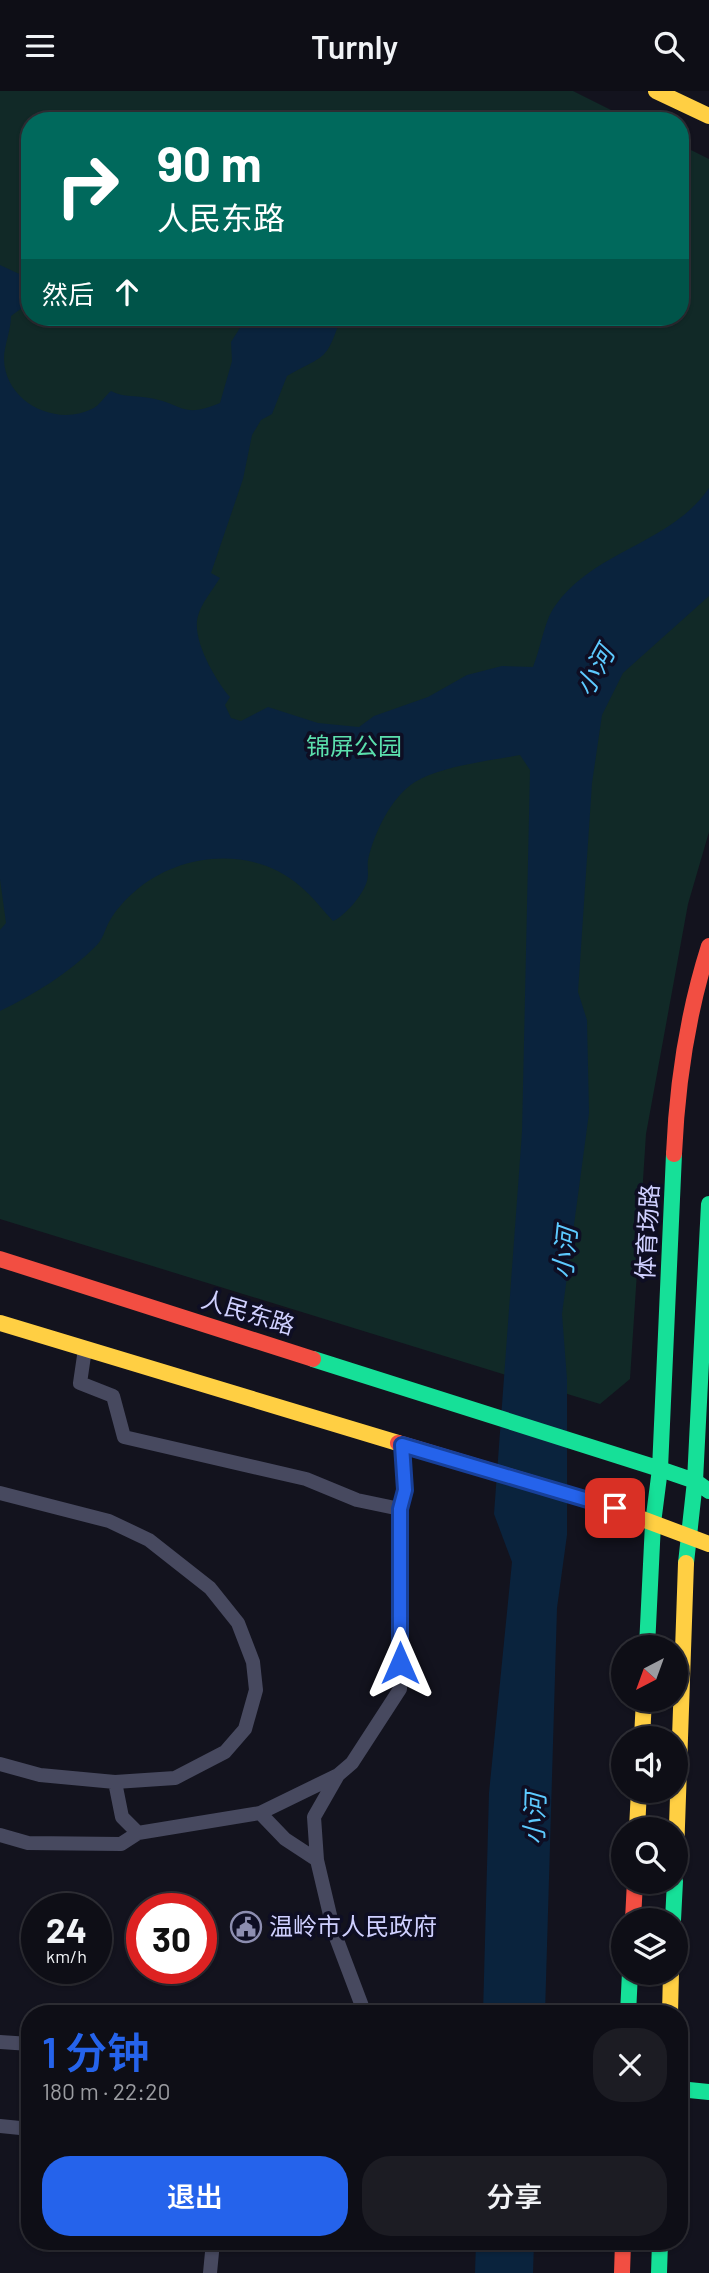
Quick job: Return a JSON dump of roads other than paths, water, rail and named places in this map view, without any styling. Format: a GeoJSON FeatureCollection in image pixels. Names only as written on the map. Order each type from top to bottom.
{"type":"FeatureCollection","features":[{"type":"Feature","properties":{"kind":"main road"},"geometry":{"type":"LineString","coordinates":[[656,91],[709,116]]}},
{"type":"Feature","properties":{"kind":"main road","name":"体育场路"},"geometry":{"type":"LineString","coordinates":[[648,1635],[653,1523],[660,1469],[677,1104],[700,974],[709,946]]}},
{"type":"Feature","properties":{"kind":"main road"},"geometry":{"type":"LineString","coordinates":[[677,1817],[687,1536],[695,1481],[709,1204]]}},
{"type":"Feature","properties":{"kind":"main road","name":"人民东路"},"geometry":{"type":"LineString","coordinates":[[0,1259],[660,1469]]}},
{"type":"Feature","properties":{"kind":"main road"},"geometry":{"type":"LineString","coordinates":[[0,1324],[615,1508],[709,1545]]}},
{"type":"Feature","properties":{"kind":"main road"},"geometry":{"type":"LineString","coordinates":[[660,1469],[695,1481],[709,1491]]}},
{"type":"Feature","properties":{"kind":"main road"},"geometry":{"type":"LineString","coordinates":[[628,2005],[629,1985]]}},
{"type":"Feature","properties":{"kind":"main road"},"geometry":{"type":"LineString","coordinates":[[670,2005],[671,1985]]}},
{"type":"Feature","properties":{"kind":"main road"},"geometry":{"type":"LineString","coordinates":[[688,2090],[709,2092]]}},
{"type":"Feature","properties":{"kind":"main road"},"geometry":{"type":"LineString","coordinates":[[622,2273],[623,2250]]}},
{"type":"Feature","properties":{"kind":"main road"},"geometry":{"type":"LineString","coordinates":[[659,2273],[660,2250]]}},
{"type":"Feature","properties":{"kind":"street"},"geometry":{"type":"LineString","coordinates":[[85,1349],[80,1383],[113,1396],[124,1437],[306,1479],[357,1500],[400,1509]]}},
{"type":"Feature","properties":{"kind":"street"},"geometry":{"type":"LineString","coordinates":[[0,1835],[28,1843],[121,1844],[138,1832],[260,1813],[338,1775],[352,1763],[400,1689],[400,1509],[405,1490],[402,1445]]}},
{"type":"Feature","properties":{"kind":"street"},"geometry":{"type":"LineString","coordinates":[[0,1493],[109,1521],[149,1540],[209,1588],[238,1623],[253,1662],[256,1690],[246,1729],[225,1752],[175,1778],[115,1782],[40,1775],[0,1764]]}},
{"type":"Feature","properties":{"kind":"street"},"geometry":{"type":"LineString","coordinates":[[338,1775],[314,1817],[317,1860],[334,1932],[362,2005]]}},
{"type":"Feature","properties":{"kind":"street"},"geometry":{"type":"LineString","coordinates":[[115,1782],[122,1817],[138,1832]]}},
{"type":"Feature","properties":{"kind":"street"},"geometry":{"type":"LineString","coordinates":[[260,1813],[285,1839],[317,1860]]}},
{"type":"Feature","properties":{"kind":"street"},"geometry":{"type":"LineString","coordinates":[[0,2042],[21,2043]]}},
{"type":"Feature","properties":{"kind":"street"},"geometry":{"type":"LineString","coordinates":[[0,2126],[21,2128]]}},
{"type":"Feature","properties":{"kind":"street"},"geometry":{"type":"LineString","coordinates":[[210,2273],[213,2250]]}},
{"type":"Feature","properties":{"kind":"water","name":"小河"},"geometry":{"type":"Polygon","coordinates":[[[0,265],[21,275],[21,309],[11,316],[4,354],[7,374],[13,387],[34,407],[63,415],[92,409],[111,391],[161,401],[183,409],[207,408],[220,403],[232,361],[231,342],[241,326],[338,326],[328,350],[323,355],[287,376],[272,414],[261,420],[252,435],[243,479],[211,573],[220,578],[198,616],[201,648],[218,681],[230,697],[225,705],[231,718],[241,721],[268,707],[318,723],[359,727],[374,716],[428,697],[467,675],[502,666],[533,667],[551,612],[571,587],[590,572],[674,522],[693,507],[709,488],[709,596],[623,673],[602,715],[592,783],[578,992],[587,1020],[589,1113],[562,1314],[567,1379],[567,1535],[557,1608],[545,2005],[483,2005],[489,1793],[512,1562],[494,1514],[522,1132],[530,770],[520,755],[438,772],[415,782],[398,797],[379,827],[368,860],[365,887],[348,910],[333,921],[300,886],[281,873],[260,864],[238,859],[216,859],[171,869],[151,879],[126,899],[111,918],[99,943],[75,965],[39,990],[0,1011],[0,930],[6,923],[0,879],[0,265]]]}},
{"type":"Feature","properties":{"kind":"water"},"geometry":{"type":"Polygon","coordinates":[[[476,2250],[534,2250],[533,2273],[475,2273],[476,2250]]]}},
{"type":"Feature","properties":{"kind":"place","name":"温岭市人民政府"},"geometry":{"type":"Point","coordinates":[246,1927]}},
{"type":"Feature","properties":{"kind":"park label","name":"锦屏公园"},"geometry":{"type":"Point","coordinates":[354,747]}}]}
